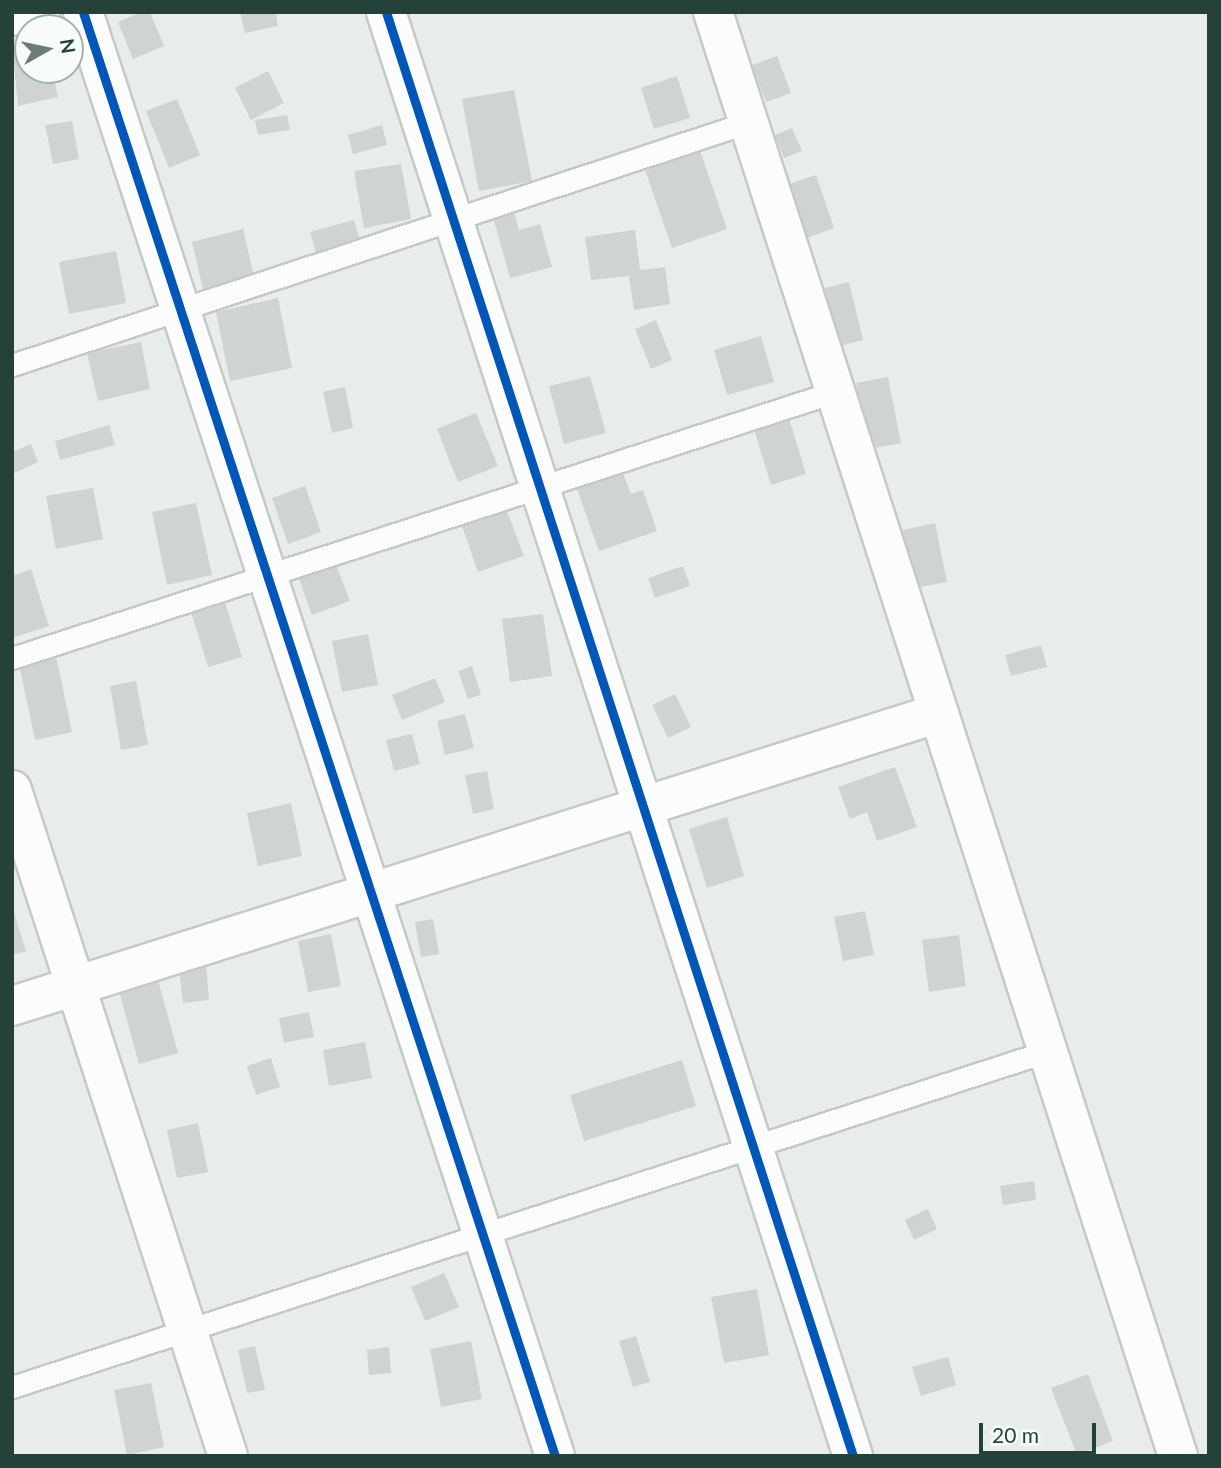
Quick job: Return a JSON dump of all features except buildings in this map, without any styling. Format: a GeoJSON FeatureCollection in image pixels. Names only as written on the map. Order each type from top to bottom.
{"type":"FeatureCollection","features":[{"type":"Feature","properties":{"kind":"street"},"geometry":{"type":"LineString","coordinates":[[83,12],[555,1456]]}},
{"type":"Feature","properties":{"kind":"street"},"geometry":{"type":"LineString","coordinates":[[386,12],[853,1456]]}},
{"type":"Feature","properties":{"kind":"street"},"geometry":{"type":"LineString","coordinates":[[713,12],[1178,1456]]}},
{"type":"Feature","properties":{"kind":"street"},"geometry":{"type":"LineString","coordinates":[[12,1006],[939,713]]}},
{"type":"Feature","properties":{"kind":"street"},"geometry":{"type":"LineString","coordinates":[[12,790],[228,1456]]}},
{"type":"Feature","properties":{"kind":"lane"},"geometry":{"type":"LineString","coordinates":[[12,24],[47,12]]}},
{"type":"Feature","properties":{"kind":"lane"},"geometry":{"type":"LineString","coordinates":[[12,365],[749,122]]}},
{"type":"Feature","properties":{"kind":"lane"},"geometry":{"type":"LineString","coordinates":[[12,658],[834,391]]}},
{"type":"Feature","properties":{"kind":"lane"},"geometry":{"type":"LineString","coordinates":[[12,1387],[1048,1051]]}},
{"type":"Feature","properties":{"kind":"cycle path"},"geometry":{"type":"LineString","coordinates":[[83,12],[555,1456]]}},
{"type":"Feature","properties":{"kind":"cycle path"},"geometry":{"type":"LineString","coordinates":[[386,12],[853,1456]]}}]}
